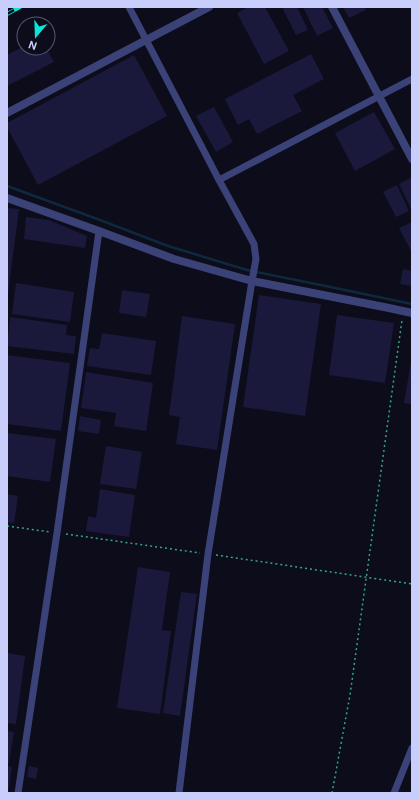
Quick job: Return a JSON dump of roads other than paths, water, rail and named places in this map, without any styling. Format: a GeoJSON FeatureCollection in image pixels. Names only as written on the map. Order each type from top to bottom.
{"type":"FeatureCollection","features":[{"type":"Feature","properties":{"kind":"street"},"geometry":{"type":"LineString","coordinates":[[129,7],[254,244],[256,259],[208,554],[179,793]]}},
{"type":"Feature","properties":{"kind":"street"},"geometry":{"type":"LineString","coordinates":[[7,113],[209,7]]}},
{"type":"Feature","properties":{"kind":"street"},"geometry":{"type":"LineString","coordinates":[[332,7],[412,159]]}},
{"type":"Feature","properties":{"kind":"street"},"geometry":{"type":"LineString","coordinates":[[219,180],[412,79]]}},
{"type":"Feature","properties":{"kind":"street"},"geometry":{"type":"LineString","coordinates":[[7,198],[174,259],[252,280],[412,313]]}},
{"type":"Feature","properties":{"kind":"street"},"geometry":{"type":"LineString","coordinates":[[18,793],[57,533],[99,231]]}},
{"type":"Feature","properties":{"kind":"street"},"geometry":{"type":"LineString","coordinates":[[394,793],[412,748]]}},
{"type":"Feature","properties":{"kind":"waterway"},"geometry":{"type":"LineString","coordinates":[[7,186],[168,246],[247,270],[412,304]]}},
{"type":"Feature","properties":{"kind":"railway"},"geometry":{"type":"LineString","coordinates":[[7,14],[20,7]]}}]}
